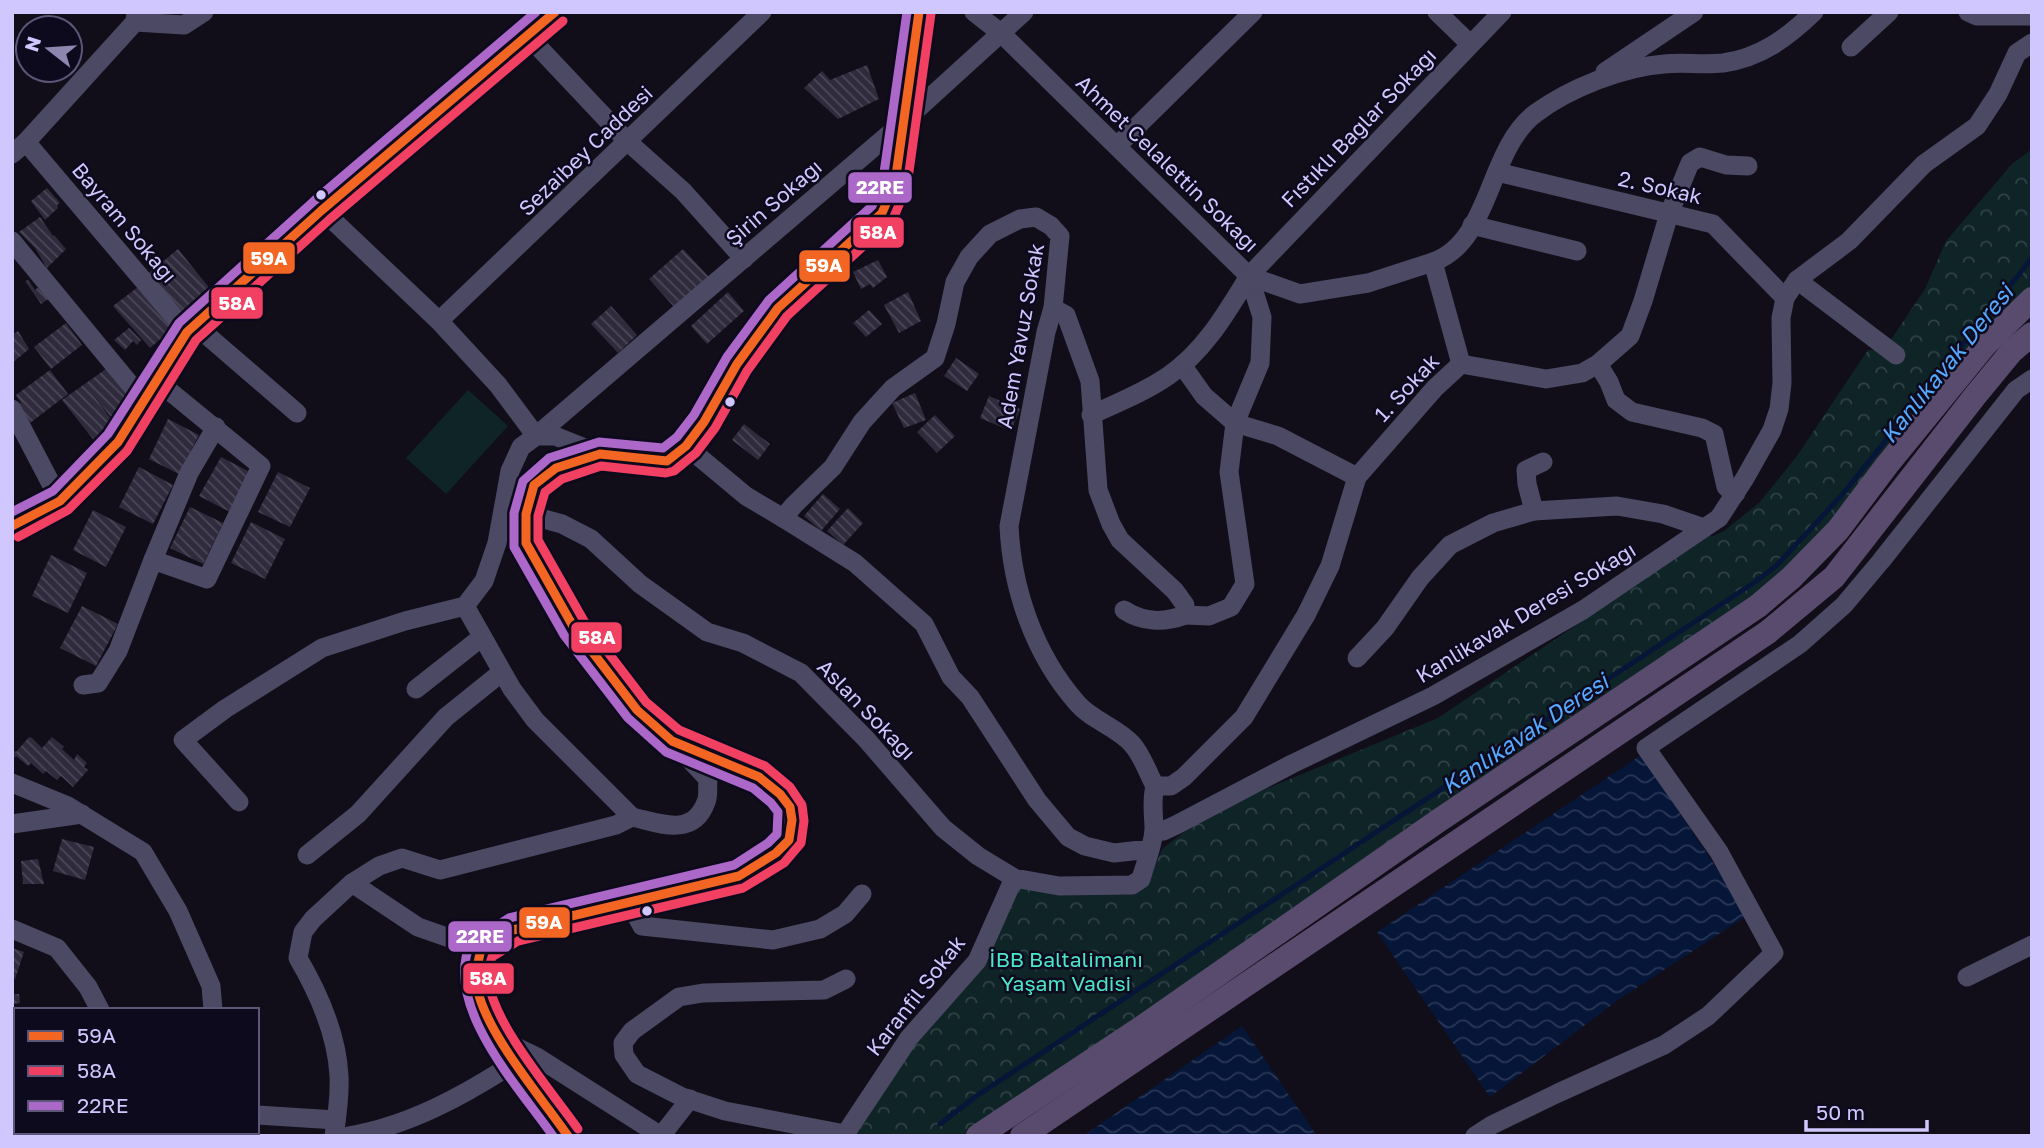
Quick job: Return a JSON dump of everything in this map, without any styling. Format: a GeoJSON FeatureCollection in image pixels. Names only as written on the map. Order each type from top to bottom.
{"type":"FeatureCollection","features":[{"type":"Feature","properties":{"kind":"main road"},"geometry":{"type":"LineString","coordinates":[[978,1136],[1152,1021],[1416,836],[1758,606],[1791,578],[1838,530],[1985,345],[2032,299]]}},
{"type":"Feature","properties":{"kind":"main road"},"geometry":{"type":"LineString","coordinates":[[1022,1136],[1768,632],[1834,577],[2012,351],[2032,334]]}},
{"type":"Feature","properties":{"kind":"street"},"geometry":{"type":"LineString","coordinates":[[19,148],[135,17],[163,18],[184,25],[204,12]]}},
{"type":"Feature","properties":{"kind":"street"},"geometry":{"type":"LineString","coordinates":[[12,526],[60,501],[118,442],[191,329],[322,210],[555,12]]}},
{"type":"Feature","properties":{"kind":"street","name":"Sezaibey Caddesi"},"geometry":{"type":"LineString","coordinates":[[439,321],[762,12]]}},
{"type":"Feature","properties":{"kind":"street"},"geometry":{"type":"LineString","coordinates":[[322,210],[439,321],[544,430],[600,454],[667,461],[686,446],[704,422],[737,364],[778,308],[882,213],[895,183],[919,12]]}},
{"type":"Feature","properties":{"kind":"street","name":"Ahmet Celalettin Sokağı"},"geometry":{"type":"LineString","coordinates":[[974,12],[1002,34],[1249,276],[1262,317],[1260,363],[1235,423],[1228,472],[1245,584],[1231,607],[1209,616],[1185,615],[1172,620],[1151,621],[1124,610]]}},
{"type":"Feature","properties":{"kind":"street","name":"Şirin Sokağı"},"geometry":{"type":"LineString","coordinates":[[465,606],[484,581],[497,543],[510,471],[521,447],[902,123],[1024,12]]}},
{"type":"Feature","properties":{"kind":"street"},"geometry":{"type":"LineString","coordinates":[[1117,146],[1253,12]]}},
{"type":"Feature","properties":{"kind":"street"},"geometry":{"type":"LineString","coordinates":[[1437,12],[1470,44]]}},
{"type":"Feature","properties":{"kind":"street","name":"Fıstıklı Bağlar Sokağı"},"geometry":{"type":"LineString","coordinates":[[1091,415],[1140,392],[1182,365],[1204,343],[1227,313],[1249,276],[1502,12]]}},
{"type":"Feature","properties":{"kind":"street"},"geometry":{"type":"LineString","coordinates":[[1249,276],[1300,294],[1368,283],[1445,257],[1472,225],[1503,155],[1519,128],[1536,112],[1594,79],[1694,12]]}},
{"type":"Feature","properties":{"kind":"street"},"geometry":{"type":"LineString","coordinates":[[1594,79],[1662,64],[1724,63],[1766,50],[1791,35],[1814,12]]}},
{"type":"Feature","properties":{"kind":"street"},"geometry":{"type":"LineString","coordinates":[[1851,47],[1889,12]]}},
{"type":"Feature","properties":{"kind":"street"},"geometry":{"type":"LineString","coordinates":[[1968,12],[1977,16],[2032,16]]}},
{"type":"Feature","properties":{"kind":"street"},"geometry":{"type":"LineString","coordinates":[[528,36],[628,142],[682,191],[744,259]]}},
{"type":"Feature","properties":{"kind":"street","name":"Kanlikavak Deresi Sokağı"},"geometry":{"type":"LineString","coordinates":[[1152,841],[1170,828],[1292,764],[1433,696],[1583,610],[1719,518],[1736,494],[1772,430],[1779,410],[1782,383],[1781,318],[1785,298],[1797,280],[1849,241],[1924,164],[1977,125],[1998,94],[2017,53],[2032,43]]}},
{"type":"Feature","properties":{"kind":"street","name":"Bayram Sokağı"},"geometry":{"type":"LineString","coordinates":[[19,148],[191,329],[297,412]]}},
{"type":"Feature","properties":{"kind":"street","name":"1. Sokak"},"geometry":{"type":"LineString","coordinates":[[1155,786],[1171,786],[1184,777],[1244,717],[1306,615],[1330,566],[1357,477],[1436,388],[1461,364],[1546,379],[1582,373],[1598,364],[1630,336],[1669,214],[1690,163],[1700,157],[1726,165],[1748,166]]}},
{"type":"Feature","properties":{"kind":"street","name":"2. Sokak"},"geometry":{"type":"LineString","coordinates":[[1497,172],[1713,224],[1785,298]]}},
{"type":"Feature","properties":{"kind":"street","name":"Adem Yavuz Sokak"},"geometry":{"type":"LineString","coordinates":[[783,518],[833,467],[862,422],[893,388],[935,358],[955,282],[969,257],[990,234],[1020,219],[1036,217],[1051,226],[1060,236],[1053,308],[1045,332],[1009,526],[1017,590],[1032,632],[1078,704],[1133,744],[1155,786]]}},
{"type":"Feature","properties":{"kind":"street"},"geometry":{"type":"LineString","coordinates":[[1472,225],[1577,251]]}},
{"type":"Feature","properties":{"kind":"street"},"geometry":{"type":"LineString","coordinates":[[12,241],[143,400]]}},
{"type":"Feature","properties":{"kind":"street"},"geometry":{"type":"LineString","coordinates":[[1433,262],[1461,364]]}},
{"type":"Feature","properties":{"kind":"street"},"geometry":{"type":"LineString","coordinates":[[1797,280],[1896,355]]}},
{"type":"Feature","properties":{"kind":"street"},"geometry":{"type":"LineString","coordinates":[[1053,308],[1066,315],[1090,381],[1098,490],[1111,524],[1120,540],[1175,591],[1185,605],[1185,615]]}},
{"type":"Feature","properties":{"kind":"street"},"geometry":{"type":"LineString","coordinates":[[1598,364],[1616,400],[1632,412],[1702,428],[1714,434],[1726,486],[1736,494]]}},
{"type":"Feature","properties":{"kind":"street"},"geometry":{"type":"LineString","coordinates":[[1182,365],[1204,396],[1235,423],[1278,436],[1357,477]]}},
{"type":"Feature","properties":{"kind":"street"},"geometry":{"type":"LineString","coordinates":[[1475,1136],[1558,1093],[1664,1045],[1708,1016],[1774,953],[1719,852],[1646,748],[1800,644],[1844,605],[2016,390],[2032,379]]}},
{"type":"Feature","properties":{"kind":"street"},"geometry":{"type":"LineString","coordinates":[[153,560],[207,579],[261,466],[156,380]]}},
{"type":"Feature","properties":{"kind":"street"},"geometry":{"type":"LineString","coordinates":[[12,409],[60,501]]}},
{"type":"Feature","properties":{"kind":"street"},"geometry":{"type":"LineString","coordinates":[[83,685],[98,683],[118,651],[189,473],[216,427]]}},
{"type":"Feature","properties":{"kind":"street"},"geometry":{"type":"LineString","coordinates":[[686,446],[746,496],[855,563],[924,624],[951,677],[970,697],[1037,800],[1068,837],[1085,846],[1114,853],[1152,841]]}},
{"type":"Feature","properties":{"kind":"street"},"geometry":{"type":"LineString","coordinates":[[239,802],[183,740],[225,709],[322,648],[405,621],[465,606],[502,672],[535,720],[632,817],[676,827],[693,821],[706,802],[708,779],[672,741],[637,710],[574,628],[526,543],[526,513],[534,485],[556,468],[600,454]]}},
{"type":"Feature","properties":{"kind":"street"},"geometry":{"type":"LineString","coordinates":[[1534,511],[1526,470],[1544,461]]}},
{"type":"Feature","properties":{"kind":"street"},"geometry":{"type":"LineString","coordinates":[[1357,658],[1385,628],[1420,578],[1450,545],[1493,523],[1534,511],[1618,506],[1663,514],[1704,528]]}},
{"type":"Feature","properties":{"kind":"street","name":"Aslan Sokağı"},"geometry":{"type":"LineString","coordinates":[[526,513],[562,524],[591,539],[640,584],[708,632],[743,643],[801,673],[866,739],[943,828],[978,856],[1014,878]]}},
{"type":"Feature","properties":{"kind":"street"},"geometry":{"type":"LineString","coordinates":[[416,689],[482,637]]}},
{"type":"Feature","properties":{"kind":"street"},"geometry":{"type":"LineString","coordinates":[[307,855],[358,814],[446,717],[502,672]]}},
{"type":"Feature","properties":{"kind":"street"},"geometry":{"type":"LineString","coordinates":[[568,1136],[493,1030],[477,988],[476,968],[481,949],[513,930],[738,876],[776,853],[789,840],[792,820],[790,807],[780,794],[759,777],[672,741]]}},
{"type":"Feature","properties":{"kind":"street"},"geometry":{"type":"LineString","coordinates":[[12,783],[68,806],[143,852],[184,924],[211,986],[213,1008]]}},
{"type":"Feature","properties":{"kind":"street"},"geometry":{"type":"LineString","coordinates":[[1014,878],[1059,886],[1132,885],[1141,879],[1152,841],[1152,798],[1155,786]]}},
{"type":"Feature","properties":{"kind":"street"},"geometry":{"type":"LineString","coordinates":[[12,824],[82,814]]}},
{"type":"Feature","properties":{"kind":"street"},"geometry":{"type":"LineString","coordinates":[[339,1131],[339,1075],[327,1018],[298,958],[303,932],[313,919],[352,883],[379,866],[402,858],[440,870],[615,825],[632,817]]}},
{"type":"Feature","properties":{"kind":"street","name":"Karanfil Sokak"},"geometry":{"type":"LineString","coordinates":[[844,1135],[909,1038],[977,961],[1014,878]]}},
{"type":"Feature","properties":{"kind":"street"},"geometry":{"type":"LineString","coordinates":[[352,883],[418,927],[481,949]]}},
{"type":"Feature","properties":{"kind":"street"},"geometry":{"type":"LineString","coordinates":[[629,902],[642,926],[773,940],[820,929],[845,914],[862,894]]}},
{"type":"Feature","properties":{"kind":"street"},"geometry":{"type":"LineString","coordinates":[[12,929],[57,948],[88,987],[99,1008]]}},
{"type":"Feature","properties":{"kind":"street"},"geometry":{"type":"LineString","coordinates":[[1966,977],[2032,945]]}},
{"type":"Feature","properties":{"kind":"street"},"geometry":{"type":"LineString","coordinates":[[844,1135],[725,1111],[690,1100],[637,1074],[624,1055],[623,1043],[632,1031],[680,997],[703,993],[824,990],[846,979]]}},
{"type":"Feature","properties":{"kind":"street"},"geometry":{"type":"LineString","coordinates":[[499,1039],[537,1058],[661,1136],[690,1100]]}},
{"type":"Feature","properties":{"kind":"street"},"geometry":{"type":"LineString","coordinates":[[259,1115],[339,1131],[378,1134],[480,1085],[517,1062]]}},
{"type":"Feature","properties":{"kind":"green space","name":"İBB Baltalimanı Yaşam Vadisi"},"geometry":{"type":"Polygon","coordinates":[[[2032,149],[2032,287],[2009,308],[1818,542],[1766,591],[966,1136],[856,1136],[1017,885],[1049,891],[1146,887],[1162,849],[1210,812],[1438,718],[1584,620],[1701,535],[1713,536],[1724,531],[1759,503],[1797,456],[1868,350],[1879,350],[1888,344],[1925,289],[1946,241],[2012,164],[2032,149]]]}},
{"type":"Feature","properties":{"kind":"green space"},"geometry":{"type":"Polygon","coordinates":[[[468,390],[508,426],[446,494],[406,458],[468,390]]]}},
{"type":"Feature","properties":{"kind":"water"},"geometry":{"type":"Polygon","coordinates":[[[1641,755],[1748,915],[1618,1000],[1490,1097],[1377,932],[1641,755]]]}},
{"type":"Feature","properties":{"kind":"water"},"geometry":{"type":"Polygon","coordinates":[[[1242,1026],[1317,1136],[1083,1136],[1242,1026]]]}},
{"type":"Feature","properties":{"kind":"building"},"geometry":{"type":"Polygon","coordinates":[[[867,65],[879,99],[838,119],[804,88],[822,71],[830,80],[867,65]]]}},
{"type":"Feature","properties":{"kind":"building"},"geometry":{"type":"Polygon","coordinates":[[[47,188],[60,203],[45,220],[31,201],[47,188]]]}},
{"type":"Feature","properties":{"kind":"building"},"geometry":{"type":"Polygon","coordinates":[[[40,217],[66,249],[47,268],[35,248],[19,232],[40,217]]]}},
{"type":"Feature","properties":{"kind":"building"},"geometry":{"type":"Polygon","coordinates":[[[178,249],[211,290],[184,317],[148,274],[178,249]]]}},
{"type":"Feature","properties":{"kind":"building"},"geometry":{"type":"Polygon","coordinates":[[[683,249],[709,277],[675,308],[649,279],[683,249]]]}},
{"type":"Feature","properties":{"kind":"building"},"geometry":{"type":"Polygon","coordinates":[[[878,260],[887,277],[873,288],[870,284],[861,289],[853,272],[878,260]]]}},
{"type":"Feature","properties":{"kind":"building"},"geometry":{"type":"Polygon","coordinates":[[[28,280],[35,290],[41,285],[50,298],[41,304],[25,281],[28,280]]]}},
{"type":"Feature","properties":{"kind":"building"},"geometry":{"type":"Polygon","coordinates":[[[138,287],[172,329],[150,348],[113,306],[138,287]]]}},
{"type":"Feature","properties":{"kind":"building"},"geometry":{"type":"Polygon","coordinates":[[[728,292],[744,311],[707,344],[691,326],[728,292]]]}},
{"type":"Feature","properties":{"kind":"building"},"geometry":{"type":"Polygon","coordinates":[[[908,292],[921,321],[899,333],[884,305],[908,292]]]}},
{"type":"Feature","properties":{"kind":"building"},"geometry":{"type":"Polygon","coordinates":[[[611,306],[637,335],[618,353],[591,324],[611,306]]]}},
{"type":"Feature","properties":{"kind":"building"},"geometry":{"type":"Polygon","coordinates":[[[869,310],[882,324],[866,337],[853,323],[869,310]]]}},
{"type":"Feature","properties":{"kind":"building"},"geometry":{"type":"Polygon","coordinates":[[[66,323],[82,345],[51,369],[34,347],[66,323]]]}},
{"type":"Feature","properties":{"kind":"building"},"geometry":{"type":"Polygon","coordinates":[[[129,328],[141,340],[137,345],[133,341],[125,350],[114,340],[129,328]]]}},
{"type":"Feature","properties":{"kind":"building"},"geometry":{"type":"Polygon","coordinates":[[[18,331],[29,349],[12,363],[12,335],[18,331]]]}},
{"type":"Feature","properties":{"kind":"building"},"geometry":{"type":"Polygon","coordinates":[[[956,358],[979,374],[967,391],[944,376],[956,358]]]}},
{"type":"Feature","properties":{"kind":"building"},"geometry":{"type":"Polygon","coordinates":[[[106,369],[131,401],[115,422],[91,392],[114,423],[104,430],[107,433],[96,443],[62,400],[106,369]]]}},
{"type":"Feature","properties":{"kind":"building"},"geometry":{"type":"Polygon","coordinates":[[[50,370],[68,394],[30,423],[16,395],[50,370]]]}},
{"type":"Feature","properties":{"kind":"building"},"geometry":{"type":"Polygon","coordinates":[[[915,393],[926,420],[904,428],[892,403],[915,393]]]}},
{"type":"Feature","properties":{"kind":"building"},"geometry":{"type":"Polygon","coordinates":[[[989,396],[1020,409],[1011,431],[980,418],[989,396]]]}},
{"type":"Feature","properties":{"kind":"building"},"geometry":{"type":"Polygon","coordinates":[[[935,415],[955,436],[937,453],[917,432],[935,415]]]}},
{"type":"Feature","properties":{"kind":"building"},"geometry":{"type":"Polygon","coordinates":[[[168,419],[199,435],[179,474],[149,459],[168,419]]]}},
{"type":"Feature","properties":{"kind":"building"},"geometry":{"type":"Polygon","coordinates":[[[744,424],[770,444],[758,460],[732,440],[744,424]]]}},
{"type":"Feature","properties":{"kind":"building"},"geometry":{"type":"Polygon","coordinates":[[[221,457],[250,472],[230,512],[199,496],[221,457]]]}},
{"type":"Feature","properties":{"kind":"building"},"geometry":{"type":"Polygon","coordinates":[[[139,467],[173,485],[153,524],[119,507],[139,467]]]}},
{"type":"Feature","properties":{"kind":"building"},"geometry":{"type":"Polygon","coordinates":[[[278,472],[310,488],[290,527],[258,512],[278,472]]]}},
{"type":"Feature","properties":{"kind":"building"},"geometry":{"type":"Polygon","coordinates":[[[823,494],[840,509],[821,531],[804,516],[823,494]]]}},
{"type":"Feature","properties":{"kind":"building"},"geometry":{"type":"Polygon","coordinates":[[[190,507],[223,523],[203,564],[170,548],[190,507]]]}},
{"type":"Feature","properties":{"kind":"building"},"geometry":{"type":"Polygon","coordinates":[[[848,508],[863,523],[843,545],[827,531],[848,508]]]}},
{"type":"Feature","properties":{"kind":"building"},"geometry":{"type":"Polygon","coordinates":[[[93,510],[126,527],[106,567],[73,550],[93,510]]]}},
{"type":"Feature","properties":{"kind":"building"},"geometry":{"type":"Polygon","coordinates":[[[251,522],[285,539],[265,579],[231,563],[251,522]]]}},
{"type":"Feature","properties":{"kind":"building"},"geometry":{"type":"Polygon","coordinates":[[[51,555],[87,573],[68,613],[32,596],[51,555]]]}},
{"type":"Feature","properties":{"kind":"building"},"geometry":{"type":"Polygon","coordinates":[[[82,606],[118,624],[96,666],[60,648],[82,606]]]}},
{"type":"Feature","properties":{"kind":"building"},"geometry":{"type":"Polygon","coordinates":[[[29,737],[42,748],[52,737],[74,760],[77,754],[87,763],[84,767],[88,770],[73,787],[61,776],[57,780],[46,771],[43,774],[31,763],[28,766],[16,756],[12,760],[12,749],[16,752],[29,737]]]}},
{"type":"Feature","properties":{"kind":"building"},"geometry":{"type":"Polygon","coordinates":[[[62,839],[94,847],[85,880],[53,871],[62,839]]]}},
{"type":"Feature","properties":{"kind":"building"},"geometry":{"type":"Polygon","coordinates":[[[38,859],[44,884],[23,884],[21,861],[38,859]]]}},
{"type":"Feature","properties":{"kind":"building"},"geometry":{"type":"Polygon","coordinates":[[[12,948],[24,952],[15,979],[12,978],[12,948]]]}},
{"type":"Feature","properties":{"kind":"building"},"geometry":{"type":"Polygon","coordinates":[[[12,994],[19,994],[20,1003],[13,1004],[12,1031],[12,994]]]}},
{"type":"Feature","properties":{"kind":"waterway","name":"Kanlıkavak Deresi"},"geometry":{"type":"LineString","coordinates":[[940,1124],[975,1097],[1776,566],[1842,495],[2032,258]]}},
{"type":"Feature","properties":{"kind":"transit line","name":"22RE"},"geometry":{"type":"LineString","coordinates":[[12,512],[53,491],[108,434],[179,323],[314,201],[536,12]]}},
{"type":"Feature","properties":{"kind":"transit line","name":"59A"},"geometry":{"type":"LineString","coordinates":[[12,526],[60,501],[118,442],[187,332],[322,210],[555,12]]}},
{"type":"Feature","properties":{"kind":"transit line","name":"22RE"},"geometry":{"type":"LineString","coordinates":[[553,1136],[504,1069],[475,1018],[467,992],[465,966],[471,942],[509,918],[734,865],[777,834],[778,812],[753,788],[666,752],[628,718],[564,635],[514,547],[514,513],[523,481],[549,458],[599,442],[663,448],[677,437],[694,415],[727,357],[769,300],[872,206],[883,180],[907,12]]}},
{"type":"Feature","properties":{"kind":"transit line","name":"59A"},"geometry":{"type":"LineString","coordinates":[[568,1136],[515,1064],[482,1005],[477,987],[481,949],[513,930],[739,876],[776,853],[789,840],[792,820],[790,807],[780,794],[759,777],[672,741],[637,710],[574,628],[526,543],[526,514],[534,485],[556,468],[600,454],[667,461],[686,446],[704,422],[737,364],[778,308],[882,213],[895,183],[919,12]]}},
{"type":"Feature","properties":{"kind":"transit line","name":"58A"},"geometry":{"type":"LineString","coordinates":[[578,1129],[526,1059],[502,1020],[488,981],[492,957],[518,941],[743,888],[784,863],[801,843],[804,821],[802,805],[790,787],[765,766],[679,730],[646,702],[584,621],[538,540],[538,516],[545,492],[562,479],[601,466],[666,473],[674,471],[696,453],[715,428],[747,371],[787,316],[893,219],[907,186],[931,14]]}},
{"type":"Feature","properties":{"kind":"transit line","name":"58A"},"geometry":{"type":"LineString","coordinates":[[18,537],[68,510],[127,451],[196,340],[330,219],[563,21]]}}]}
